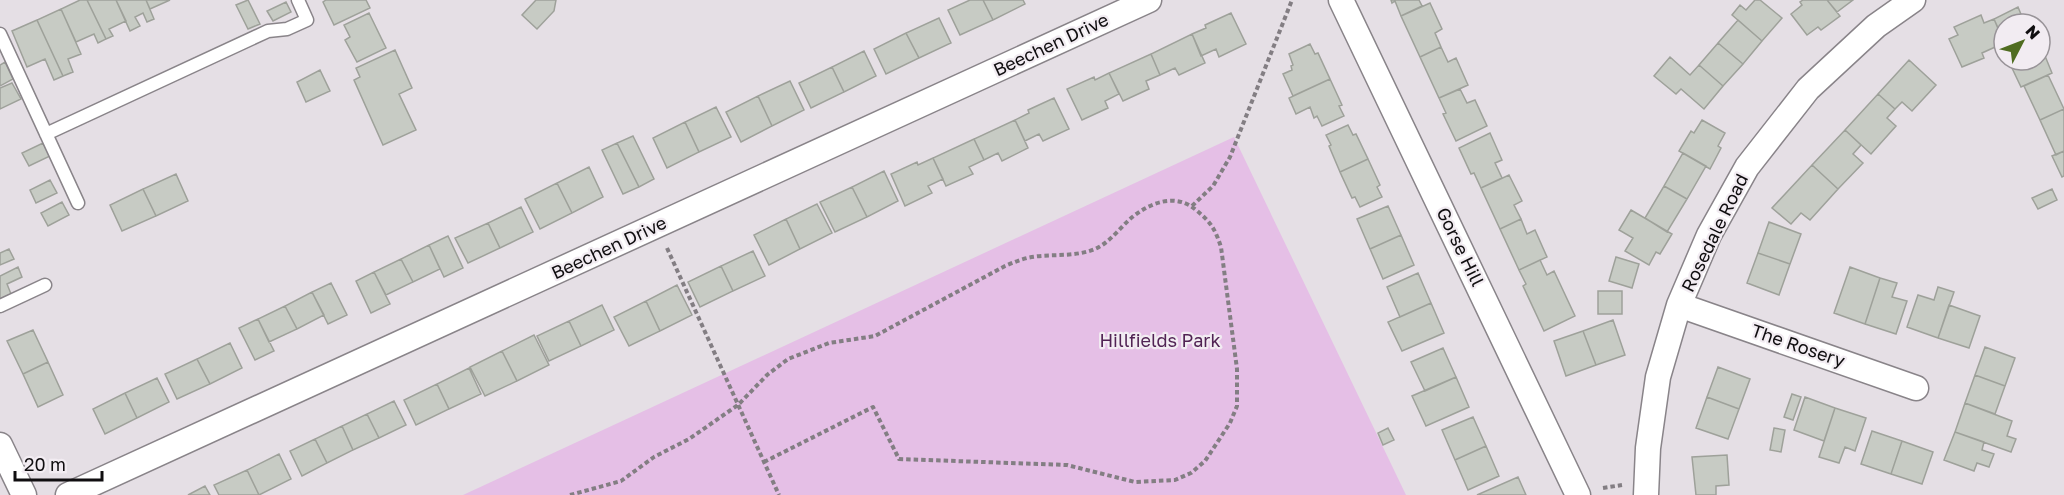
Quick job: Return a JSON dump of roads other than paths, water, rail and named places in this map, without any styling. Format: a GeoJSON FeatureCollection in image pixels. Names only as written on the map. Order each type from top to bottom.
{"type":"FeatureCollection","features":[{"type":"Feature","properties":{"kind":"street","name":"Beechen Drive"},"geometry":{"type":"LineString","coordinates":[[68,495],[1149,0]]}},
{"type":"Feature","properties":{"kind":"street","name":"Gorse Hill"},"geometry":{"type":"LineString","coordinates":[[1341,0],[1577,494]]}},
{"type":"Feature","properties":{"kind":"street","name":"Rosedale Road"},"geometry":{"type":"LineString","coordinates":[[1646,488],[1648,448],[1658,377],[1679,305],[1709,236],[1747,167],[1808,89],[1876,26],[1913,0]]}},
{"type":"Feature","properties":{"kind":"street","name":"The Rosery"},"geometry":{"type":"LineString","coordinates":[[1679,305],[1916,388]]}},
{"type":"Feature","properties":{"kind":"street"},"geometry":{"type":"LineString","coordinates":[[0,445],[24,495]]}},
{"type":"Feature","properties":{"kind":"lane"},"geometry":{"type":"LineString","coordinates":[[46,134],[268,31],[287,29],[307,20],[298,0]]}},
{"type":"Feature","properties":{"kind":"lane"},"geometry":{"type":"LineString","coordinates":[[0,34],[78,203]]}},
{"type":"Feature","properties":{"kind":"lane"},"geometry":{"type":"LineString","coordinates":[[0,306],[45,285]]}},
{"type":"Feature","properties":{"kind":"park label","name":"Hillfields Park"},"geometry":{"type":"Point","coordinates":[1160,341]}}]}
